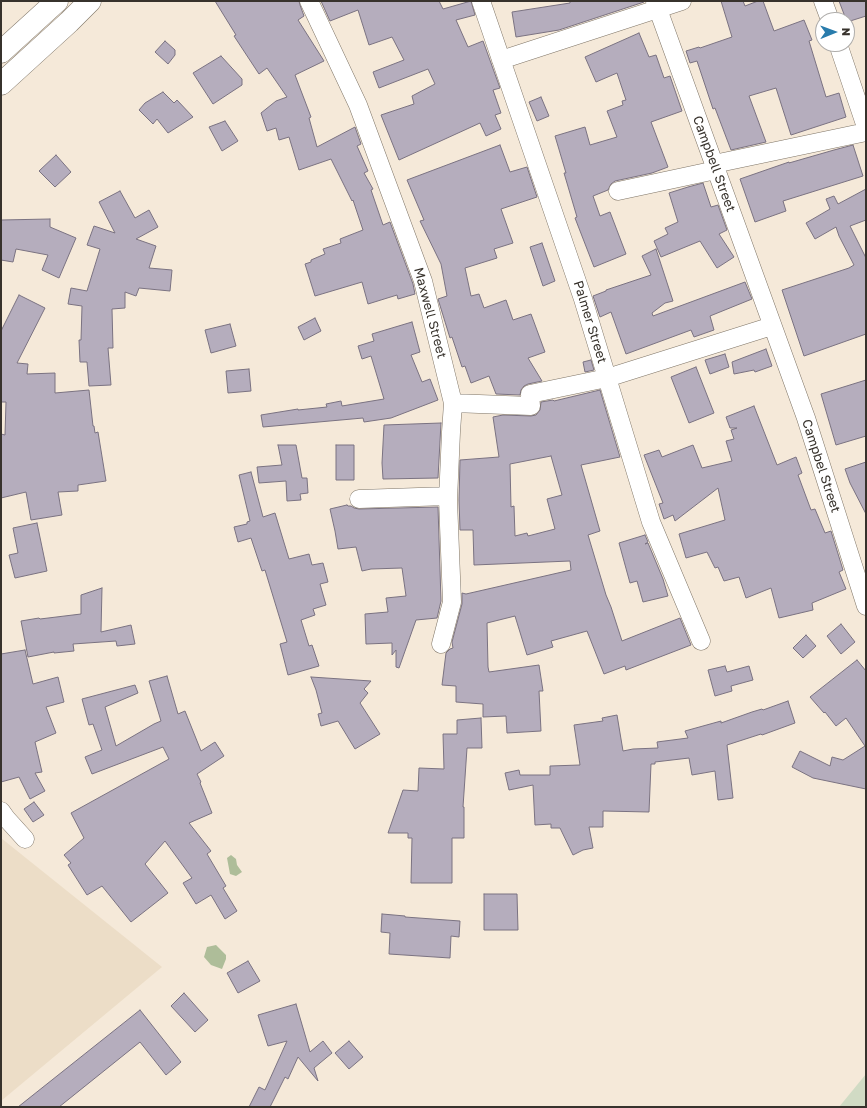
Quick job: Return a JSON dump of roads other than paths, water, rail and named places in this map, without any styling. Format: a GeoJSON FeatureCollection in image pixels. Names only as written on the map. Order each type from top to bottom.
{"type":"FeatureCollection","features":[{"type":"Feature","properties":{"kind":"highway"},"geometry":{"type":"LineString","coordinates":[[1,52],[57,1]]}},
{"type":"Feature","properties":{"kind":"highway"},"geometry":{"type":"LineString","coordinates":[[1,84],[90,1]]}},
{"type":"Feature","properties":{"kind":"street","name":"Maxwell Street"},"geometry":{"type":"LineString","coordinates":[[309,1],[358,105],[423,281],[454,403],[448,496],[452,602],[441,644]]}},
{"type":"Feature","properties":{"kind":"street","name":"Palmer Street"},"geometry":{"type":"LineString","coordinates":[[481,1],[583,299],[651,522],[701,641]]}},
{"type":"Feature","properties":{"kind":"street"},"geometry":{"type":"LineString","coordinates":[[501,60],[657,5],[682,1]]}},
{"type":"Feature","properties":{"kind":"street"},"geometry":{"type":"LineString","coordinates":[[823,1],[827,12]]}},
{"type":"Feature","properties":{"kind":"street","name":"Campbell Street"},"geometry":{"type":"LineString","coordinates":[[657,5],[772,326]]}},
{"type":"Feature","properties":{"kind":"street"},"geometry":{"type":"LineString","coordinates":[[841,52],[866,127]]}},
{"type":"Feature","properties":{"kind":"street"},"geometry":{"type":"LineString","coordinates":[[618,191],[866,132]]}},
{"type":"Feature","properties":{"kind":"street"},"geometry":{"type":"LineString","coordinates":[[454,403],[531,406],[530,394],[607,378],[772,326]]}},
{"type":"Feature","properties":{"kind":"street","name":"Campbel Street"},"geometry":{"type":"LineString","coordinates":[[772,326],[806,418],[866,606]]}},
{"type":"Feature","properties":{"kind":"street"},"geometry":{"type":"LineString","coordinates":[[359,499],[448,496]]}},
{"type":"Feature","properties":{"kind":"street"},"geometry":{"type":"LineString","coordinates":[[1,811],[25,839]]}}]}
